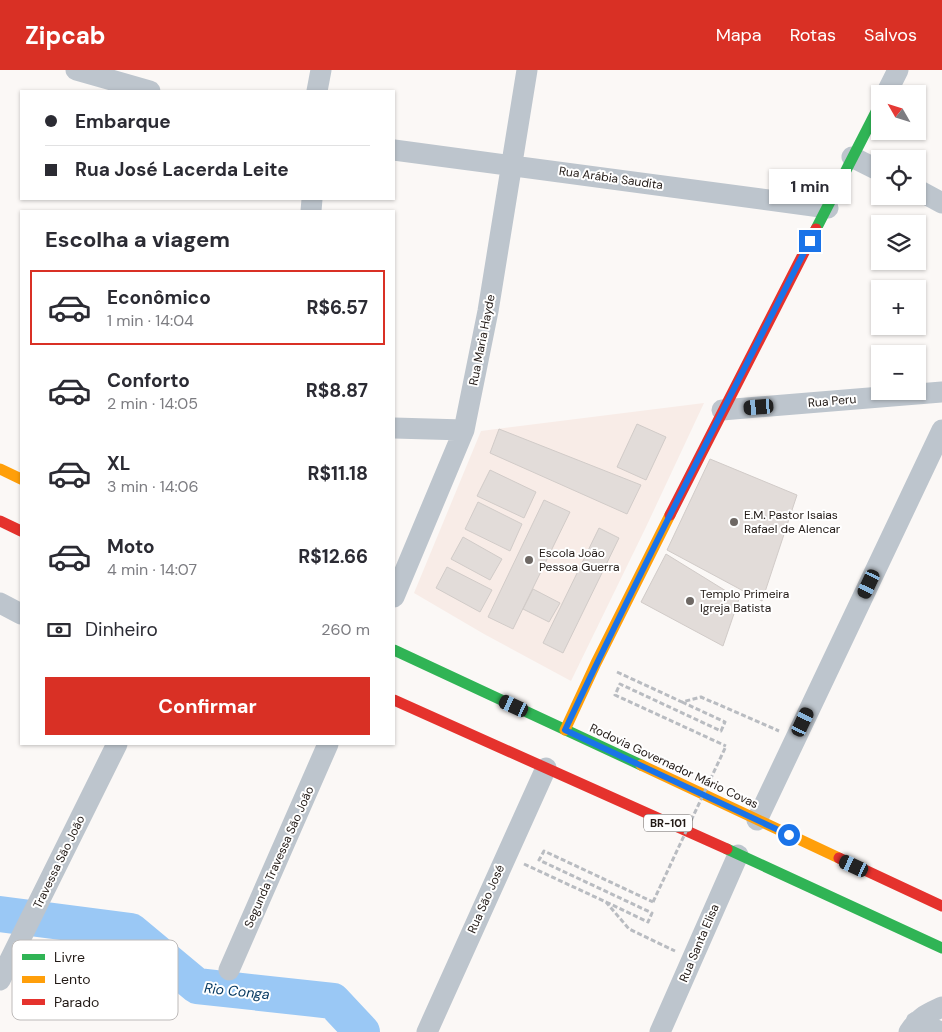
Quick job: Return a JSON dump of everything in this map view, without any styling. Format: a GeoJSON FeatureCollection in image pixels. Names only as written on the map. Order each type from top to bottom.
{"type":"FeatureCollection","features":[{"type":"Feature","properties":{"kind":"main road"},"geometry":{"type":"LineString","coordinates":[[565,730],[596,663],[722,410],[828,208],[871,121]]}},
{"type":"Feature","properties":{"kind":"main road"},"geometry":{"type":"LineString","coordinates":[[0,469],[20,479]]}},
{"type":"Feature","properties":{"kind":"main road"},"geometry":{"type":"LineString","coordinates":[[0,521],[20,531]]}},
{"type":"Feature","properties":{"kind":"main road","name":"Rodovia Governador Mário Covas"},"geometry":{"type":"LineString","coordinates":[[395,650],[942,906]]}},
{"type":"Feature","properties":{"kind":"main road","name":"BR-101"},"geometry":{"type":"LineString","coordinates":[[395,700],[738,854],[942,948]]}},
{"type":"Feature","properties":{"kind":"street"},"geometry":{"type":"LineString","coordinates":[[76,70],[146,90]]}},
{"type":"Feature","properties":{"kind":"street"},"geometry":{"type":"LineString","coordinates":[[317,90],[321,70]]}},
{"type":"Feature","properties":{"kind":"street","name":"Rua Maria Hayde"},"geometry":{"type":"LineString","coordinates":[[395,595],[464,430],[488,311],[527,70]]}},
{"type":"Feature","properties":{"kind":"street"},"geometry":{"type":"LineString","coordinates":[[890,85],[898,70]]}},
{"type":"Feature","properties":{"kind":"street","name":"Rua Arábia Saudita"},"geometry":{"type":"LineString","coordinates":[[395,150],[828,208]]}},
{"type":"Feature","properties":{"kind":"street"},"geometry":{"type":"LineString","coordinates":[[852,157],[871,166]]}},
{"type":"Feature","properties":{"kind":"street"},"geometry":{"type":"LineString","coordinates":[[926,194],[942,203]]}},
{"type":"Feature","properties":{"kind":"street","name":"Rua Peru"},"geometry":{"type":"LineString","coordinates":[[722,410],[942,392]]}},
{"type":"Feature","properties":{"kind":"street"},"geometry":{"type":"LineString","coordinates":[[395,428],[464,430]]}},
{"type":"Feature","properties":{"kind":"street"},"geometry":{"type":"LineString","coordinates":[[757,820],[942,430]]}},
{"type":"Feature","properties":{"kind":"street"},"geometry":{"type":"LineString","coordinates":[[0,603],[20,613]]}},
{"type":"Feature","properties":{"kind":"street","name":"Travessa São João"},"geometry":{"type":"LineString","coordinates":[[21,940],[117,745]]}},
{"type":"Feature","properties":{"kind":"street","name":"Segunda Travessa São João"},"geometry":{"type":"LineString","coordinates":[[229,970],[328,745]]}},
{"type":"Feature","properties":{"kind":"street","name":"Rua São José"},"geometry":{"type":"LineString","coordinates":[[427,1032],[546,768]]}},
{"type":"Feature","properties":{"kind":"street","name":"Rua Santa Elisa"},"geometry":{"type":"LineString","coordinates":[[660,1032],[738,854]]}},
{"type":"Feature","properties":{"kind":"street","name":"Travessa São João"},"geometry":{"type":"LineString","coordinates":[[5,972],[12,958]]}},
{"type":"Feature","properties":{"kind":"street"},"geometry":{"type":"LineString","coordinates":[[912,1027],[923,1016],[942,1007]]}},
{"type":"Feature","properties":{"kind":"street"},"geometry":{"type":"LineString","coordinates":[[912,1027],[941,1032]]}},
{"type":"Feature","properties":{"kind":"path"},"geometry":{"type":"LineString","coordinates":[[506,855],[648,922],[652,913],[539,860],[544,851],[653,902],[726,746],[616,695],[620,684],[721,731],[725,722],[596,663]]}},
{"type":"Feature","properties":{"kind":"path"},"geometry":{"type":"LineString","coordinates":[[682,702],[701,697],[795,739]]}},
{"type":"Feature","properties":{"kind":"path"},"geometry":{"type":"LineString","coordinates":[[606,902],[629,929],[692,960]]}},
{"type":"Feature","properties":{"kind":"shaded area","name":"Escola João Pessoa Guerra"},"geometry":{"type":"Polygon","coordinates":[[[704,403],[571,681],[484,634],[414,593],[481,431],[704,403]]]}},
{"type":"Feature","properties":{"kind":"building"},"geometry":{"type":"Polygon","coordinates":[[[637,424],[666,437],[646,480],[617,467],[637,424]]]}},
{"type":"Feature","properties":{"kind":"building"},"geometry":{"type":"Polygon","coordinates":[[[499,429],[641,485],[627,514],[490,453],[499,429]]]}},
{"type":"Feature","properties":{"kind":"building","name":"E.M. Pastor Isaias Rafael de Alencar"},"geometry":{"type":"Polygon","coordinates":[[[710,459],[797,495],[762,601],[667,550],[710,459]]]}},
{"type":"Feature","properties":{"kind":"building"},"geometry":{"type":"Polygon","coordinates":[[[490,470],[536,492],[524,518],[477,496],[490,470]]]}},
{"type":"Feature","properties":{"kind":"building"},"geometry":{"type":"Polygon","coordinates":[[[544,500],[570,512],[513,629],[488,617],[544,500]]]}},
{"type":"Feature","properties":{"kind":"building"},"geometry":{"type":"Polygon","coordinates":[[[478,502],[522,524],[510,551],[465,529],[478,502]]]}},
{"type":"Feature","properties":{"kind":"building"},"geometry":{"type":"Polygon","coordinates":[[[599,528],[619,538],[563,653],[543,643],[599,528]]]}},
{"type":"Feature","properties":{"kind":"building"},"geometry":{"type":"Polygon","coordinates":[[[463,537],[502,559],[490,580],[451,559],[463,537]]]}},
{"type":"Feature","properties":{"kind":"building","name":"Templo Primeira Igreja Batista"},"geometry":{"type":"Polygon","coordinates":[[[666,554],[739,599],[723,646],[641,602],[666,554]]]}},
{"type":"Feature","properties":{"kind":"building"},"geometry":{"type":"Polygon","coordinates":[[[447,567],[492,590],[480,612],[436,588],[447,567]]]}},
{"type":"Feature","properties":{"kind":"building"},"geometry":{"type":"Polygon","coordinates":[[[533,589],[560,603],[549,622],[523,609],[533,589]]]}},
{"type":"Feature","properties":{"kind":"waterway","name":"Rio Conga"},"geometry":{"type":"LineString","coordinates":[[0,914],[131,931],[142,940]]}},
{"type":"Feature","properties":{"kind":"waterway","name":"Rio Conga"},"geometry":{"type":"LineString","coordinates":[[178,970],[197,986],[333,1001],[362,1032]]}},
{"type":"Feature","properties":{"kind":"traffic: fast"},"geometry":{"type":"LineString","coordinates":[[816,229],[871,122]]}},
{"type":"Feature","properties":{"kind":"traffic: fast"},"geometry":{"type":"LineString","coordinates":[[395,650],[641,765]]}},
{"type":"Feature","properties":{"kind":"traffic: fast"},"geometry":{"type":"LineString","coordinates":[[727,849],[942,948]]}},
{"type":"Feature","properties":{"kind":"traffic: slow"},"geometry":{"type":"LineString","coordinates":[[0,469],[20,479]]}},
{"type":"Feature","properties":{"kind":"traffic: slow"},"geometry":{"type":"LineString","coordinates":[[565,730],[596,663],[670,515]]}},
{"type":"Feature","properties":{"kind":"traffic: slow"},"geometry":{"type":"LineString","coordinates":[[641,765],[839,858]]}},
{"type":"Feature","properties":{"kind":"traffic: jam"},"geometry":{"type":"LineString","coordinates":[[670,515],[816,229]]}},
{"type":"Feature","properties":{"kind":"traffic: jam"},"geometry":{"type":"LineString","coordinates":[[0,521],[20,531]]}},
{"type":"Feature","properties":{"kind":"traffic: jam"},"geometry":{"type":"LineString","coordinates":[[395,700],[727,849]]}},
{"type":"Feature","properties":{"kind":"traffic: jam"},"geometry":{"type":"LineString","coordinates":[[839,858],[942,906]]}},
{"type":"Feature","properties":{"kind":"place","name":"E.M. Pastor Isaias Rafael de Alencar"},"geometry":{"type":"Point","coordinates":[734,522]}},
{"type":"Feature","properties":{"kind":"place","name":"Escola João Pessoa Guerra"},"geometry":{"type":"Point","coordinates":[529,560]}},
{"type":"Feature","properties":{"kind":"place","name":"Templo Primeira Igreja Batista"},"geometry":{"type":"Point","coordinates":[690,601]}},
{"type":"Feature","properties":{"kind":"route"},"geometry":{"type":"LineString","coordinates":[[789,835],[565,730],[596,663],[722,410],[810,241]]}}]}
